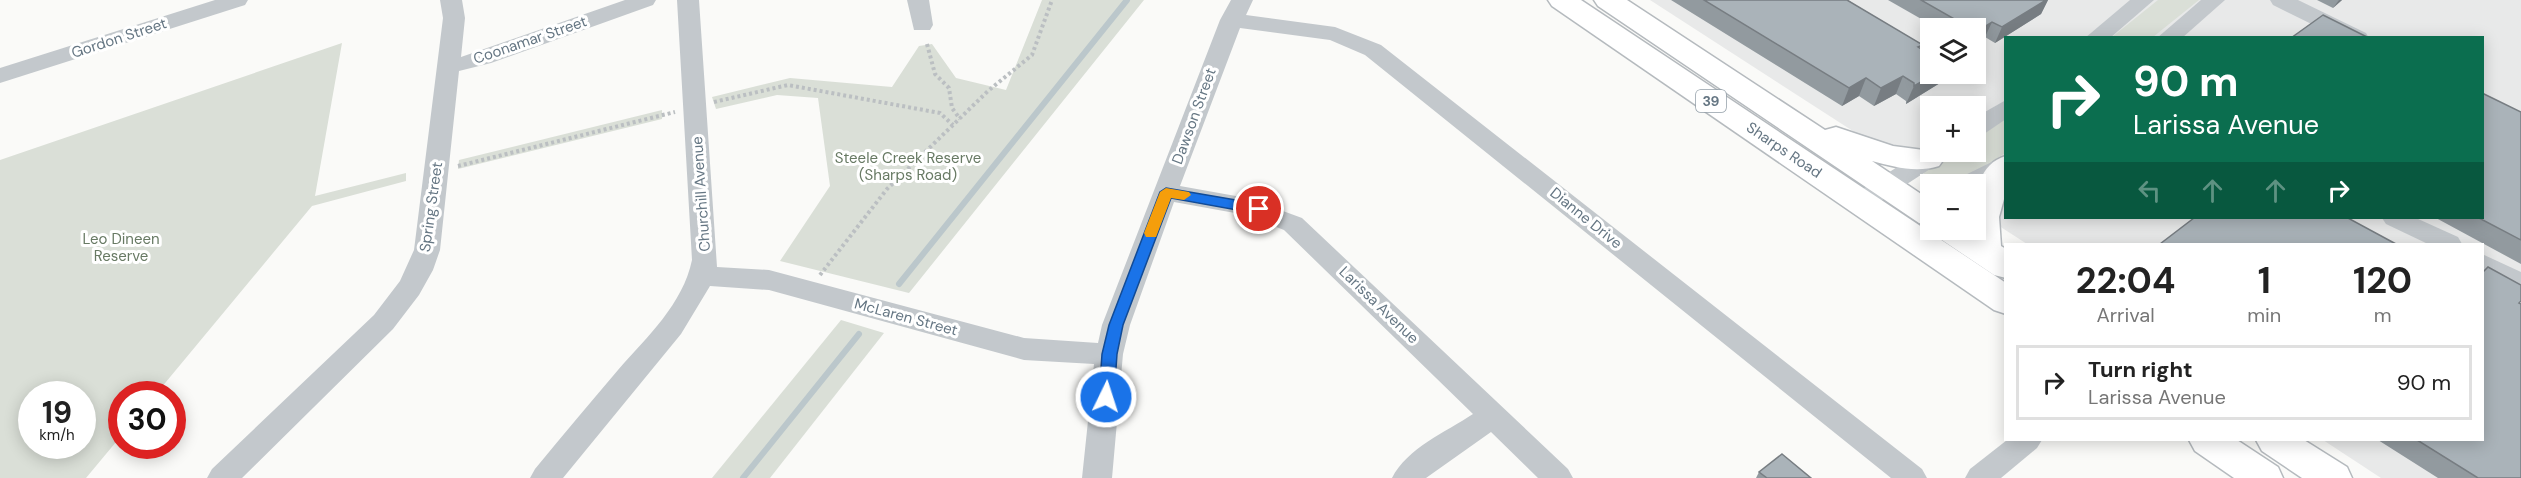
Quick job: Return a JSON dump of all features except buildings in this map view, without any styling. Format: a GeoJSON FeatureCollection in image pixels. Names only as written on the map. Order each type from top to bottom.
{"type":"FeatureCollection","features":[{"type":"Feature","properties":{"kind":"main road","name":"Sharps Road"},"geometry":{"type":"LineString","coordinates":[[1562,0],[1874,194],[1920,215]]}},
{"type":"Feature","properties":{"kind":"main road","name":"Sharps Road"},"geometry":{"type":"LineString","coordinates":[[1608,0],[1786,119],[1874,194]]}},
{"type":"Feature","properties":{"kind":"main road"},"geometry":{"type":"LineString","coordinates":[[1786,119],[1880,153],[1906,159],[1920,157]]}},
{"type":"Feature","properties":{"kind":"main road"},"geometry":{"type":"LineString","coordinates":[[1995,259],[1980,223],[1983,205],[1995,180],[2004,168]]}},
{"type":"Feature","properties":{"kind":"main road","name":"Sharps Road"},"geometry":{"type":"LineString","coordinates":[[1945,240],[2004,299]]}},
{"type":"Feature","properties":{"kind":"main road"},"geometry":{"type":"LineString","coordinates":[[1967,240],[1995,259]]}},
{"type":"Feature","properties":{"kind":"main road"},"geometry":{"type":"LineString","coordinates":[[2209,441],[2264,478]]}},
{"type":"Feature","properties":{"kind":"main road"},"geometry":{"type":"LineString","coordinates":[[2277,441],[2333,478]]}},
{"type":"Feature","properties":{"kind":"street","name":"Gordon Street"},"geometry":{"type":"LineString","coordinates":[[0,75],[237,0]]}},
{"type":"Feature","properties":{"kind":"street","name":"Spring Street"},"geometry":{"type":"LineString","coordinates":[[222,478],[395,309],[415,280],[427,250],[454,18],[451,0]]}},
{"type":"Feature","properties":{"kind":"street","name":"Coonamar Street"},"geometry":{"type":"LineString","coordinates":[[448,67],[483,58],[645,0]]}},
{"type":"Feature","properties":{"kind":"street","name":"Churchill Avenue"},"geometry":{"type":"LineString","coordinates":[[545,478],[672,327],[687,307],[703,276],[705,260],[688,0]]}},
{"type":"Feature","properties":{"kind":"street"},"geometry":{"type":"LineString","coordinates":[[918,0],[925,35]]}},
{"type":"Feature","properties":{"kind":"street"},"geometry":{"type":"LineString","coordinates":[[2098,36],[2143,0]]}},
{"type":"Feature","properties":{"kind":"street"},"geometry":{"type":"LineString","coordinates":[[2170,36],[2214,0]]}},
{"type":"Feature","properties":{"kind":"street"},"geometry":{"type":"LineString","coordinates":[[2281,0],[2354,36]]}},
{"type":"Feature","properties":{"kind":"street","name":"Dawson Street"},"geometry":{"type":"LineString","coordinates":[[1097,478],[1109,354],[1116,325],[1236,10]]}},
{"type":"Feature","properties":{"kind":"street","name":"Dianne Drive"},"geometry":{"type":"LineString","coordinates":[[1236,10],[1335,34],[1373,50],[1912,478]]}},
{"type":"Feature","properties":{"kind":"street"},"geometry":{"type":"LineString","coordinates":[[1986,121],[2004,108]]}},
{"type":"Feature","properties":{"kind":"street"},"geometry":{"type":"LineString","coordinates":[[1874,194],[1923,162]]}},
{"type":"Feature","properties":{"kind":"street"},"geometry":{"type":"LineString","coordinates":[[1986,175],[2004,166]]}},
{"type":"Feature","properties":{"kind":"street","name":"Larissa Avenue"},"geometry":{"type":"LineString","coordinates":[[1166,192],[1245,205],[1273,213],[1293,224],[1558,478]]}},
{"type":"Feature","properties":{"kind":"street"},"geometry":{"type":"LineString","coordinates":[[2397,219],[2448,243]]}},
{"type":"Feature","properties":{"kind":"street"},"geometry":{"type":"LineString","coordinates":[[2484,263],[2521,284]]}},
{"type":"Feature","properties":{"kind":"street","name":"McLaren Street"},"geometry":{"type":"LineString","coordinates":[[703,276],[769,280],[1024,349],[1109,354]]}},
{"type":"Feature","properties":{"kind":"street"},"geometry":{"type":"LineString","coordinates":[[1407,478],[1424,461],[1493,416]]}},
{"type":"Feature","properties":{"kind":"street"},"geometry":{"type":"LineString","coordinates":[[1980,478],[2026,441]]}},
{"type":"Feature","properties":{"kind":"path"},"geometry":{"type":"LineString","coordinates":[[820,275],[887,189],[1000,80],[1032,55],[1052,0]]}},
{"type":"Feature","properties":{"kind":"path"},"geometry":{"type":"LineString","coordinates":[[925,35],[935,74],[949,88],[949,106],[960,119]]}},
{"type":"Feature","properties":{"kind":"shaded area"},"geometry":{"type":"Polygon","coordinates":[[[1650,0],[2521,0],[2521,478],[2381,478],[2325,441],[2484,441],[2484,243],[2025,243],[1986,217],[1986,174],[1920,174],[1650,0]]]}},
{"type":"Feature","properties":{"kind":"green space","name":"Steele Creek Reserve (Sharps Road)"},"geometry":{"type":"Polygon","coordinates":[[[1042,0],[1144,0],[909,293],[780,261],[830,186],[818,98],[777,95],[716,109],[712,97],[790,78],[892,87],[919,46],[932,44],[956,78],[1006,90],[1042,0]]]}},
{"type":"Feature","properties":{"kind":"green space"},"geometry":{"type":"Polygon","coordinates":[[[2158,0],[2199,0],[2154,36],[2113,36],[2158,0]]]}},
{"type":"Feature","properties":{"kind":"green space","name":"Leo Dineen Reserve"},"geometry":{"type":"Polygon","coordinates":[[[342,43],[315,196],[406,173],[406,181],[312,206],[167,381],[108,381],[108,452],[86,478],[0,478],[0,160],[342,43]]]}},
{"type":"Feature","properties":{"kind":"green space"},"geometry":{"type":"Polygon","coordinates":[[[662,110],[662,119],[458,169],[459,160],[662,110]]]}},
{"type":"Feature","properties":{"kind":"green space"},"geometry":{"type":"Polygon","coordinates":[[[2004,120],[2004,154],[1973,174],[1923,173],[1940,162],[1986,162],[1986,132],[2004,120]]]}},
{"type":"Feature","properties":{"kind":"green space"},"geometry":{"type":"Polygon","coordinates":[[[841,320],[884,333],[770,478],[712,478],[841,320]]]}},
{"type":"Feature","properties":{"kind":"waterway"},"geometry":{"type":"LineString","coordinates":[[899,284],[1127,0]]}},
{"type":"Feature","properties":{"kind":"waterway"},"geometry":{"type":"LineString","coordinates":[[743,478],[859,334]]}},
{"type":"Feature","properties":{"kind":"slow traffic"},"geometry":{"type":"LineString","coordinates":[[1151,233],[1166,192],[1184,195]]}},
{"type":"Feature","properties":{"kind":"route"},"geometry":{"type":"LineString","coordinates":[[1106,397],[1109,354],[1116,325],[1166,192],[1259,209]]}}]}
